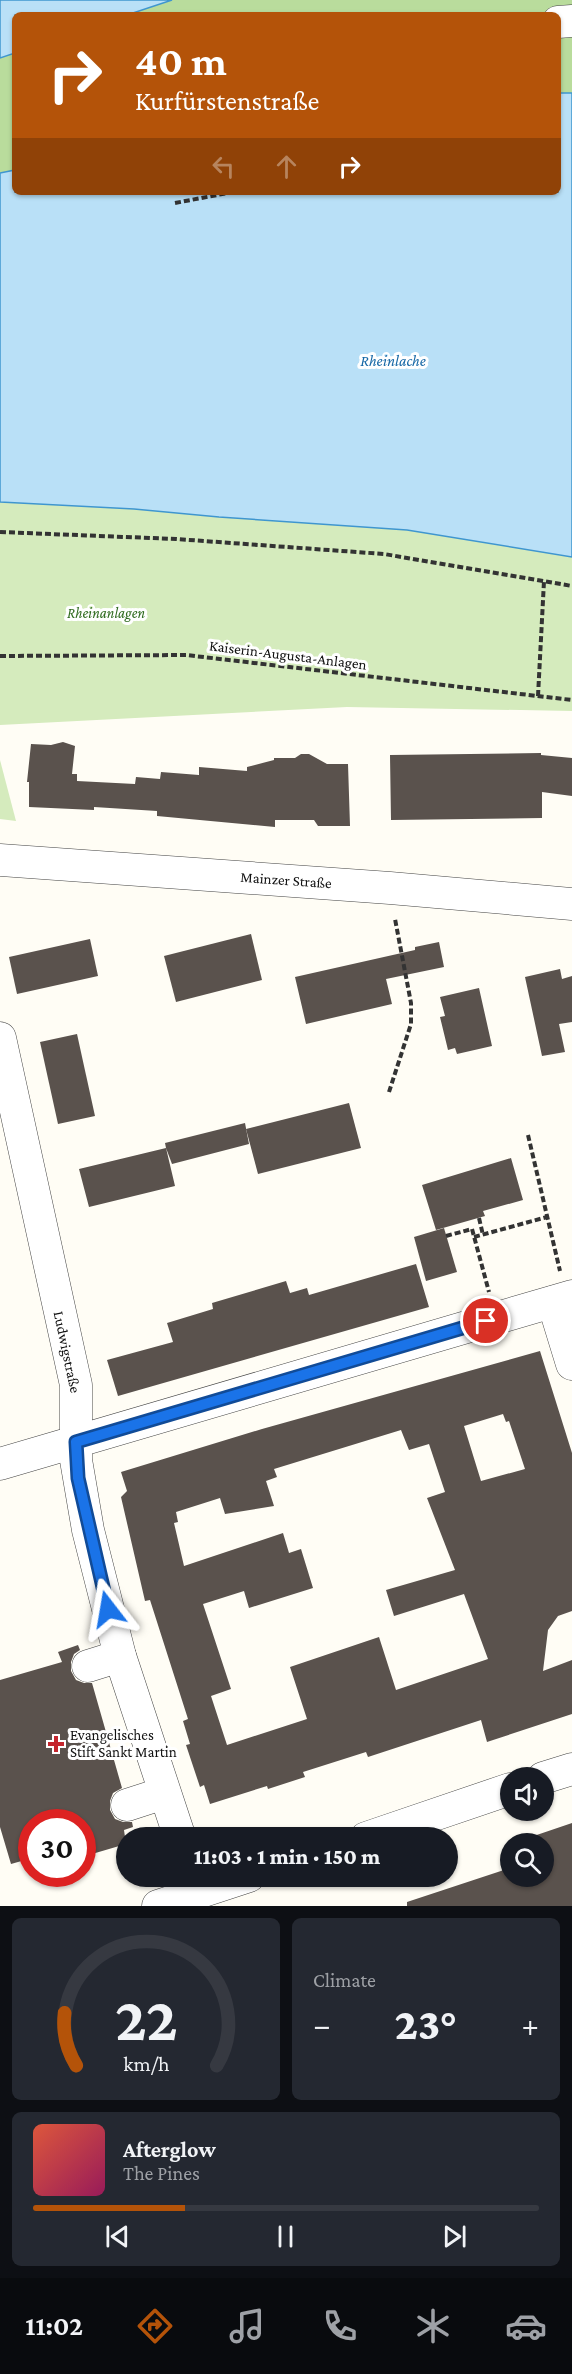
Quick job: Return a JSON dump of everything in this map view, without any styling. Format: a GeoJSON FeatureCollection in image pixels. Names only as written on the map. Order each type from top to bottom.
{"type":"FeatureCollection","features":[{"type":"Feature","properties":{"kind":"street","name":"Mainzer Straße"},"geometry":{"type":"LineString","coordinates":[[0,860],[390,888],[572,904]]}},
{"type":"Feature","properties":{"kind":"street","name":"Ludwigstraße"},"geometry":{"type":"LineString","coordinates":[[0,1038],[76,1385],[78,1478],[88,1530],[120,1656],[176,1827]]}},
{"type":"Feature","properties":{"kind":"street"},"geometry":{"type":"LineString","coordinates":[[0,1464],[562,1289],[572,1364]]}},
{"type":"Feature","properties":{"kind":"street"},"geometry":{"type":"LineString","coordinates":[[88,1666],[120,1656]]}},
{"type":"Feature","properties":{"kind":"street"},"geometry":{"type":"LineString","coordinates":[[554,1775],[572,1769]]}},
{"type":"Feature","properties":{"kind":"street"},"geometry":{"type":"LineString","coordinates":[[127,1805],[164,1793]]}},
{"type":"Feature","properties":{"kind":"street"},"geometry":{"type":"LineString","coordinates":[[399,1827],[500,1793]]}},
{"type":"Feature","properties":{"kind":"street"},"geometry":{"type":"LineString","coordinates":[[158,1906],[214,1887]]}},
{"type":"Feature","properties":{"kind":"path"},"geometry":{"type":"LineString","coordinates":[[175,202],[216,195]]}},
{"type":"Feature","properties":{"kind":"path"},"geometry":{"type":"LineString","coordinates":[[0,532],[176,539],[384,554],[572,586]]}},
{"type":"Feature","properties":{"kind":"path"},"geometry":{"type":"LineString","coordinates":[[538,696],[544,581]]}},
{"type":"Feature","properties":{"kind":"path","name":"Kaiserin-Augusta-Anlagen"},"geometry":{"type":"LineString","coordinates":[[0,656],[186,655],[572,699]]}},
{"type":"Feature","properties":{"kind":"path"},"geometry":{"type":"LineString","coordinates":[[389,1092],[411,1024],[411,1003],[394,919]]}},
{"type":"Feature","properties":{"kind":"path"},"geometry":{"type":"LineString","coordinates":[[528,1135],[562,1289]]}},
{"type":"Feature","properties":{"kind":"path"},"geometry":{"type":"LineString","coordinates":[[474,1237],[547,1217]]}},
{"type":"Feature","properties":{"kind":"path"},"geometry":{"type":"LineString","coordinates":[[478,1218],[483,1235]]}},
{"type":"Feature","properties":{"kind":"path"},"geometry":{"type":"LineString","coordinates":[[446,1236],[472,1229],[490,1295]]}},
{"type":"Feature","properties":{"kind":"green space"},"geometry":{"type":"Polygon","coordinates":[[[172,0],[572,0],[572,93],[561,93],[561,12],[136,12],[172,0]]]}},
{"type":"Feature","properties":{"kind":"green space"},"geometry":{"type":"Polygon","coordinates":[[[12,54],[12,171],[0,173],[0,58],[12,54]]]}},
{"type":"Feature","properties":{"kind":"green space","name":"Rheinanlagen"},"geometry":{"type":"Polygon","coordinates":[[[0,502],[134,509],[407,530],[572,557],[572,711],[347,707],[0,725],[0,502]]]}},
{"type":"Feature","properties":{"kind":"green space"},"geometry":{"type":"Polygon","coordinates":[[[0,760],[16,821],[0,819],[0,760]]]}},
{"type":"Feature","properties":{"kind":"water"},"geometry":{"type":"Polygon","coordinates":[[[0,0],[172,0],[136,12],[12,12],[12,54],[0,58],[0,0]]]}},
{"type":"Feature","properties":{"kind":"water","name":"Rheinlache"},"geometry":{"type":"Polygon","coordinates":[[[561,93],[572,93],[572,557],[407,530],[134,509],[0,502],[0,173],[12,171],[12,195],[561,195],[561,93]]]}},
{"type":"Feature","properties":{"kind":"building"},"geometry":{"type":"Polygon","coordinates":[[[63,742],[75,746],[72,774],[77,774],[77,781],[135,784],[136,777],[160,779],[161,772],[199,775],[199,767],[247,771],[247,767],[274,760],[274,758],[295,758],[301,754],[309,754],[327,764],[348,764],[350,826],[318,826],[314,820],[275,820],[275,827],[157,816],[157,811],[94,807],[94,810],[29,807],[29,782],[27,782],[31,744],[51,745],[63,742]]]}},
{"type":"Feature","properties":{"kind":"building"},"geometry":{"type":"Polygon","coordinates":[[[541,753],[541,755],[572,758],[572,796],[542,792],[542,818],[391,820],[390,755],[541,753]]]}},
{"type":"Feature","properties":{"kind":"building"},"geometry":{"type":"Polygon","coordinates":[[[251,934],[262,980],[176,1002],[164,956],[251,934]]]}},
{"type":"Feature","properties":{"kind":"building"},"geometry":{"type":"Polygon","coordinates":[[[90,939],[98,976],[17,994],[9,957],[90,939]]]}},
{"type":"Feature","properties":{"kind":"building"},"geometry":{"type":"Polygon","coordinates":[[[439,942],[444,967],[386,979],[392,1004],[306,1024],[295,977],[415,950],[415,947],[439,942]]]}},
{"type":"Feature","properties":{"kind":"building"},"geometry":{"type":"Polygon","coordinates":[[[560,969],[562,979],[572,976],[572,1022],[559,1024],[565,1052],[542,1056],[525,977],[560,969]]]}},
{"type":"Feature","properties":{"kind":"building"},"geometry":{"type":"Polygon","coordinates":[[[479,988],[492,1046],[457,1054],[455,1048],[448,1050],[440,1017],[445,1016],[440,997],[479,988]]]}},
{"type":"Feature","properties":{"kind":"building"},"geometry":{"type":"Polygon","coordinates":[[[77,1034],[95,1116],[58,1124],[40,1042],[77,1034]]]}},
{"type":"Feature","properties":{"kind":"building"},"geometry":{"type":"Polygon","coordinates":[[[349,1103],[361,1148],[258,1174],[246,1129],[349,1103]]]}},
{"type":"Feature","properties":{"kind":"building"},"geometry":{"type":"Polygon","coordinates":[[[245,1123],[249,1144],[172,1164],[165,1143],[245,1123]]]}},
{"type":"Feature","properties":{"kind":"building"},"geometry":{"type":"Polygon","coordinates":[[[166,1148],[175,1186],[89,1207],[79,1169],[166,1148]]]}},
{"type":"Feature","properties":{"kind":"building"},"geometry":{"type":"Polygon","coordinates":[[[511,1158],[523,1200],[483,1211],[485,1216],[436,1230],[422,1185],[511,1158]]]}},
{"type":"Feature","properties":{"kind":"building"},"geometry":{"type":"Polygon","coordinates":[[[444,1228],[457,1272],[426,1281],[414,1237],[444,1228]]]}},
{"type":"Feature","properties":{"kind":"building"},"geometry":{"type":"Polygon","coordinates":[[[416,1264],[429,1307],[118,1396],[107,1360],[173,1342],[167,1323],[213,1309],[212,1303],[286,1281],[290,1293],[307,1288],[309,1295],[416,1264]]]}},
{"type":"Feature","properties":{"kind":"building"},"geometry":{"type":"Polygon","coordinates":[[[540,1351],[572,1453],[572,1611],[558,1616],[548,1630],[543,1671],[572,1660],[572,1714],[487,1742],[481,1720],[368,1757],[366,1752],[303,1772],[305,1777],[210,1804],[204,1785],[200,1787],[186,1745],[190,1744],[183,1721],[188,1719],[150,1600],[145,1601],[121,1497],[127,1491],[121,1472],[262,1429],[540,1351]],[[503,1414],[464,1426],[481,1481],[525,1469],[509,1421],[506,1422],[503,1414]],[[401,1430],[274,1469],[277,1477],[266,1481],[274,1506],[225,1514],[220,1498],[176,1512],[178,1522],[174,1523],[184,1566],[283,1533],[289,1553],[301,1549],[313,1588],[249,1608],[244,1591],[203,1604],[231,1689],[211,1696],[227,1745],[307,1719],[290,1667],[379,1637],[396,1690],[488,1659],[464,1594],[394,1616],[386,1590],[455,1570],[427,1498],[445,1492],[429,1444],[409,1450],[401,1430]]]}},
{"type":"Feature","properties":{"kind":"building"},"geometry":{"type":"Polygon","coordinates":[[[78,1645],[80,1650],[74,1654],[71,1671],[76,1680],[92,1683],[122,1788],[113,1793],[110,1810],[115,1819],[132,1822],[133,1827],[116,1827],[116,1847],[96,1853],[96,1809],[18,1809],[18,1862],[11,1864],[0,1827],[0,1680],[62,1662],[58,1652],[78,1645]]]}},
{"type":"Feature","properties":{"kind":"building"},"geometry":{"type":"Polygon","coordinates":[[[572,1823],[572,1906],[407,1906],[407,1902],[500,1871],[500,1887],[554,1887],[554,1833],[543,1833],[572,1823]]]}},
{"type":"Feature","properties":{"kind":"place","name":"Evangelisches Stift Sankt Martin"},"geometry":{"type":"Point","coordinates":[56,1744]}},
{"type":"Feature","properties":{"kind":"route"},"geometry":{"type":"LineString","coordinates":[[108,1609],[88,1530],[78,1478],[76,1442],[486,1321]]}}]}
